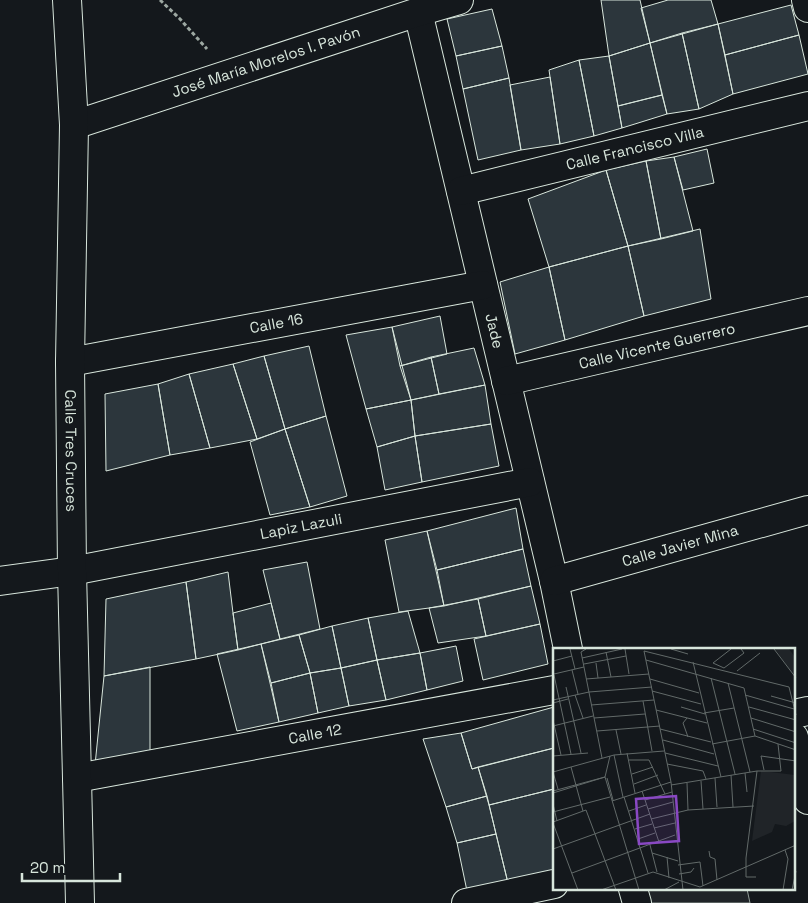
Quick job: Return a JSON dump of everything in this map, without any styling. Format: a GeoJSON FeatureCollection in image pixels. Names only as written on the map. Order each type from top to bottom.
{"type":"FeatureCollection","features":[{"type":"Feature","properties":{"kind":"street","name":"Calle Tres Cruces"},"geometry":{"type":"LineString","coordinates":[[67,0],[74,125],[70,362],[72,572],[80,903]]}},
{"type":"Feature","properties":{"kind":"street","name":"José María Morelos I. Pavón"},"geometry":{"type":"LineString","coordinates":[[74,125],[459,0]]}},
{"type":"Feature","properties":{"kind":"street"},"geometry":{"type":"LineString","coordinates":[[806,0],[808,8]]}},
{"type":"Feature","properties":{"kind":"street","name":"Jade"},"geometry":{"type":"LineString","coordinates":[[418,12],[554,582],[568,648]]}},
{"type":"Feature","properties":{"kind":"street","name":"Calle Francisco Villa"},"geometry":{"type":"LineString","coordinates":[[461,191],[808,106]]}},
{"type":"Feature","properties":{"kind":"street","name":"Calle 16"},"geometry":{"type":"LineString","coordinates":[[70,362],[483,285]]}},
{"type":"Feature","properties":{"kind":"street","name":"Calle Vicente Guerrero"},"geometry":{"type":"LineString","coordinates":[[506,381],[808,311]]}},
{"type":"Feature","properties":{"kind":"street","name":"Lapiz Lazuli"},"geometry":{"type":"LineString","coordinates":[[0,581],[72,572],[530,482]]}},
{"type":"Feature","properties":{"kind":"street","name":"Calle Javier Mina"},"geometry":{"type":"LineString","coordinates":[[554,582],[808,510]]}},
{"type":"Feature","properties":{"kind":"street","name":"Calle 12"},"geometry":{"type":"LineString","coordinates":[[76,778],[553,690]]}},
{"type":"Feature","properties":{"kind":"street"},"geometry":{"type":"LineString","coordinates":[[796,746],[808,800]]}},
{"type":"Feature","properties":{"kind":"street"},"geometry":{"type":"LineString","coordinates":[[466,903],[553,884]]}},
{"type":"Feature","properties":{"kind":"street"},"geometry":{"type":"LineString","coordinates":[[633,890],[637,903]]}},
{"type":"Feature","properties":{"kind":"path"},"geometry":{"type":"LineString","coordinates":[[160,0],[230,74]]}},
{"type":"Feature","properties":{"kind":"shaded area"},"geometry":{"type":"Polygon","coordinates":[[[646,890],[747,890],[750,903],[649,903],[646,890]]]}},
{"type":"Feature","properties":{"kind":"building"},"geometry":{"type":"Polygon","coordinates":[[[601,0],[640,0],[650,43],[609,56],[601,0]]]}},
{"type":"Feature","properties":{"kind":"building"},"geometry":{"type":"Polygon","coordinates":[[[668,0],[711,0],[718,24],[650,43],[641,8],[668,0]]]}},
{"type":"Feature","properties":{"kind":"building"},"geometry":{"type":"Polygon","coordinates":[[[791,5],[799,35],[725,55],[718,24],[791,5]]]}},
{"type":"Feature","properties":{"kind":"building"},"geometry":{"type":"Polygon","coordinates":[[[492,9],[502,46],[456,56],[447,19],[492,9]]]}},
{"type":"Feature","properties":{"kind":"building"},"geometry":{"type":"Polygon","coordinates":[[[718,24],[733,94],[699,109],[682,33],[718,24]]]}},
{"type":"Feature","properties":{"kind":"building"},"geometry":{"type":"Polygon","coordinates":[[[682,33],[699,109],[667,114],[650,43],[682,33]]]}},
{"type":"Feature","properties":{"kind":"building"},"geometry":{"type":"Polygon","coordinates":[[[799,35],[808,74],[733,94],[725,55],[799,35]]]}},
{"type":"Feature","properties":{"kind":"building"},"geometry":{"type":"Polygon","coordinates":[[[650,43],[662,95],[618,106],[609,56],[650,43]]]}},
{"type":"Feature","properties":{"kind":"building"},"geometry":{"type":"Polygon","coordinates":[[[502,46],[509,78],[463,89],[456,56],[502,46]]]}},
{"type":"Feature","properties":{"kind":"building"},"geometry":{"type":"Polygon","coordinates":[[[609,56],[622,128],[594,136],[579,60],[609,56]]]}},
{"type":"Feature","properties":{"kind":"building"},"geometry":{"type":"Polygon","coordinates":[[[579,60],[594,136],[560,144],[549,70],[579,60]]]}},
{"type":"Feature","properties":{"kind":"building"},"geometry":{"type":"Polygon","coordinates":[[[550,77],[560,144],[521,150],[510,85],[550,77]]]}},
{"type":"Feature","properties":{"kind":"building"},"geometry":{"type":"Polygon","coordinates":[[[509,78],[521,150],[478,160],[463,89],[509,78]]]}},
{"type":"Feature","properties":{"kind":"building"},"geometry":{"type":"Polygon","coordinates":[[[662,95],[667,114],[622,128],[618,106],[662,95]]]}},
{"type":"Feature","properties":{"kind":"building"},"geometry":{"type":"Polygon","coordinates":[[[707,149],[714,183],[683,190],[674,157],[707,149]]]}},
{"type":"Feature","properties":{"kind":"building"},"geometry":{"type":"Polygon","coordinates":[[[674,157],[693,231],[661,239],[646,161],[674,157]]]}},
{"type":"Feature","properties":{"kind":"building"},"geometry":{"type":"Polygon","coordinates":[[[646,161],[661,239],[628,246],[606,170],[646,161]]]}},
{"type":"Feature","properties":{"kind":"building"},"geometry":{"type":"Polygon","coordinates":[[[606,170],[628,246],[549,267],[528,199],[606,170]]]}},
{"type":"Feature","properties":{"kind":"building"},"geometry":{"type":"Polygon","coordinates":[[[700,229],[711,299],[644,316],[628,246],[700,229]]]}},
{"type":"Feature","properties":{"kind":"building"},"geometry":{"type":"Polygon","coordinates":[[[628,246],[644,316],[565,340],[549,267],[628,246]]]}},
{"type":"Feature","properties":{"kind":"building"},"geometry":{"type":"Polygon","coordinates":[[[549,267],[565,340],[515,354],[500,282],[549,267]]]}},
{"type":"Feature","properties":{"kind":"building"},"geometry":{"type":"Polygon","coordinates":[[[440,316],[447,354],[400,366],[392,327],[440,316]]]}},
{"type":"Feature","properties":{"kind":"building"},"geometry":{"type":"Polygon","coordinates":[[[392,327],[411,400],[366,409],[346,335],[392,327]]]}},
{"type":"Feature","properties":{"kind":"building"},"geometry":{"type":"Polygon","coordinates":[[[309,346],[326,416],[285,429],[264,356],[309,346]]]}},
{"type":"Feature","properties":{"kind":"building"},"geometry":{"type":"Polygon","coordinates":[[[474,348],[485,385],[439,394],[431,357],[474,348]]]}},
{"type":"Feature","properties":{"kind":"building"},"geometry":{"type":"Polygon","coordinates":[[[264,356],[285,429],[257,439],[233,364],[264,356]]]}},
{"type":"Feature","properties":{"kind":"building"},"geometry":{"type":"Polygon","coordinates":[[[431,357],[439,394],[411,400],[400,366],[431,357]]]}},
{"type":"Feature","properties":{"kind":"building"},"geometry":{"type":"Polygon","coordinates":[[[233,364],[257,439],[210,448],[189,374],[233,364]]]}},
{"type":"Feature","properties":{"kind":"building"},"geometry":{"type":"Polygon","coordinates":[[[189,374],[210,448],[170,455],[158,384],[189,374]]]}},
{"type":"Feature","properties":{"kind":"building"},"geometry":{"type":"Polygon","coordinates":[[[158,384],[170,455],[106,471],[105,394],[158,384]]]}},
{"type":"Feature","properties":{"kind":"building"},"geometry":{"type":"Polygon","coordinates":[[[485,385],[491,424],[415,436],[411,400],[485,385]]]}},
{"type":"Feature","properties":{"kind":"building"},"geometry":{"type":"Polygon","coordinates":[[[411,400],[415,436],[377,447],[366,409],[411,400]]]}},
{"type":"Feature","properties":{"kind":"building"},"geometry":{"type":"Polygon","coordinates":[[[326,416],[347,496],[310,507],[285,429],[326,416]]]}},
{"type":"Feature","properties":{"kind":"building"},"geometry":{"type":"Polygon","coordinates":[[[491,424],[499,466],[422,482],[415,436],[491,424]]]}},
{"type":"Feature","properties":{"kind":"building"},"geometry":{"type":"Polygon","coordinates":[[[285,429],[310,507],[270,515],[250,442],[285,429]]]}},
{"type":"Feature","properties":{"kind":"building"},"geometry":{"type":"Polygon","coordinates":[[[415,436],[422,482],[385,490],[377,447],[415,436]]]}},
{"type":"Feature","properties":{"kind":"building"},"geometry":{"type":"Polygon","coordinates":[[[516,508],[523,549],[437,570],[427,531],[516,508]]]}},
{"type":"Feature","properties":{"kind":"building"},"geometry":{"type":"Polygon","coordinates":[[[427,531],[444,606],[399,612],[385,540],[427,531]]]}},
{"type":"Feature","properties":{"kind":"building"},"geometry":{"type":"Polygon","coordinates":[[[523,549],[531,586],[444,606],[437,570],[523,549]]]}},
{"type":"Feature","properties":{"kind":"building"},"geometry":{"type":"Polygon","coordinates":[[[307,562],[320,629],[280,639],[263,570],[307,562]]]}},
{"type":"Feature","properties":{"kind":"building"},"geometry":{"type":"Polygon","coordinates":[[[228,572],[238,650],[196,659],[186,582],[228,572]]]}},
{"type":"Feature","properties":{"kind":"building"},"geometry":{"type":"Polygon","coordinates":[[[186,582],[196,659],[104,676],[106,599],[186,582]]]}},
{"type":"Feature","properties":{"kind":"building"},"geometry":{"type":"Polygon","coordinates":[[[531,586],[540,624],[486,636],[478,599],[531,586]]]}},
{"type":"Feature","properties":{"kind":"building"},"geometry":{"type":"Polygon","coordinates":[[[478,599],[486,636],[438,643],[429,608],[478,599]]]}},
{"type":"Feature","properties":{"kind":"building"},"geometry":{"type":"Polygon","coordinates":[[[271,603],[280,639],[238,650],[233,613],[271,603]]]}},
{"type":"Feature","properties":{"kind":"building"},"geometry":{"type":"Polygon","coordinates":[[[408,611],[420,653],[377,660],[368,618],[408,611]]]}},
{"type":"Feature","properties":{"kind":"building"},"geometry":{"type":"Polygon","coordinates":[[[368,618],[377,660],[341,668],[332,626],[368,618]]]}},
{"type":"Feature","properties":{"kind":"building"},"geometry":{"type":"Polygon","coordinates":[[[540,624],[548,664],[483,680],[474,639],[540,624]]]}},
{"type":"Feature","properties":{"kind":"building"},"geometry":{"type":"Polygon","coordinates":[[[332,626],[341,668],[310,673],[299,635],[332,626]]]}},
{"type":"Feature","properties":{"kind":"building"},"geometry":{"type":"Polygon","coordinates":[[[299,635],[310,673],[271,683],[261,644],[299,635]]]}},
{"type":"Feature","properties":{"kind":"building"},"geometry":{"type":"Polygon","coordinates":[[[261,644],[279,722],[237,731],[217,654],[261,644]]]}},
{"type":"Feature","properties":{"kind":"building"},"geometry":{"type":"Polygon","coordinates":[[[456,646],[463,681],[427,690],[420,653],[456,646]]]}},
{"type":"Feature","properties":{"kind":"building"},"geometry":{"type":"Polygon","coordinates":[[[420,653],[427,690],[386,700],[377,660],[420,653]]]}},
{"type":"Feature","properties":{"kind":"building"},"geometry":{"type":"Polygon","coordinates":[[[377,660],[386,700],[349,706],[341,668],[377,660]]]}},
{"type":"Feature","properties":{"kind":"building"},"geometry":{"type":"Polygon","coordinates":[[[150,667],[150,752],[95,765],[104,676],[150,667]]]}},
{"type":"Feature","properties":{"kind":"building"},"geometry":{"type":"Polygon","coordinates":[[[341,668],[349,706],[318,713],[310,673],[341,668]]]}},
{"type":"Feature","properties":{"kind":"building"},"geometry":{"type":"Polygon","coordinates":[[[310,673],[318,713],[279,722],[271,683],[310,673]]]}},
{"type":"Feature","properties":{"kind":"building"},"geometry":{"type":"Polygon","coordinates":[[[553,707],[553,748],[472,769],[461,733],[553,707]]]}},
{"type":"Feature","properties":{"kind":"building"},"geometry":{"type":"Polygon","coordinates":[[[461,733],[472,769],[478,767],[487,796],[446,807],[423,739],[461,733]]]}},
{"type":"Feature","properties":{"kind":"building"},"geometry":{"type":"Polygon","coordinates":[[[553,748],[553,789],[489,805],[478,767],[553,748]]]}},
{"type":"Feature","properties":{"kind":"building"},"geometry":{"type":"Polygon","coordinates":[[[553,789],[553,872],[508,883],[489,805],[553,789]]]}},
{"type":"Feature","properties":{"kind":"building"},"geometry":{"type":"Polygon","coordinates":[[[487,796],[496,834],[457,843],[446,807],[487,796]]]}},
{"type":"Feature","properties":{"kind":"building"},"geometry":{"type":"Polygon","coordinates":[[[496,834],[508,883],[467,891],[457,843],[496,834]]]}}]}
